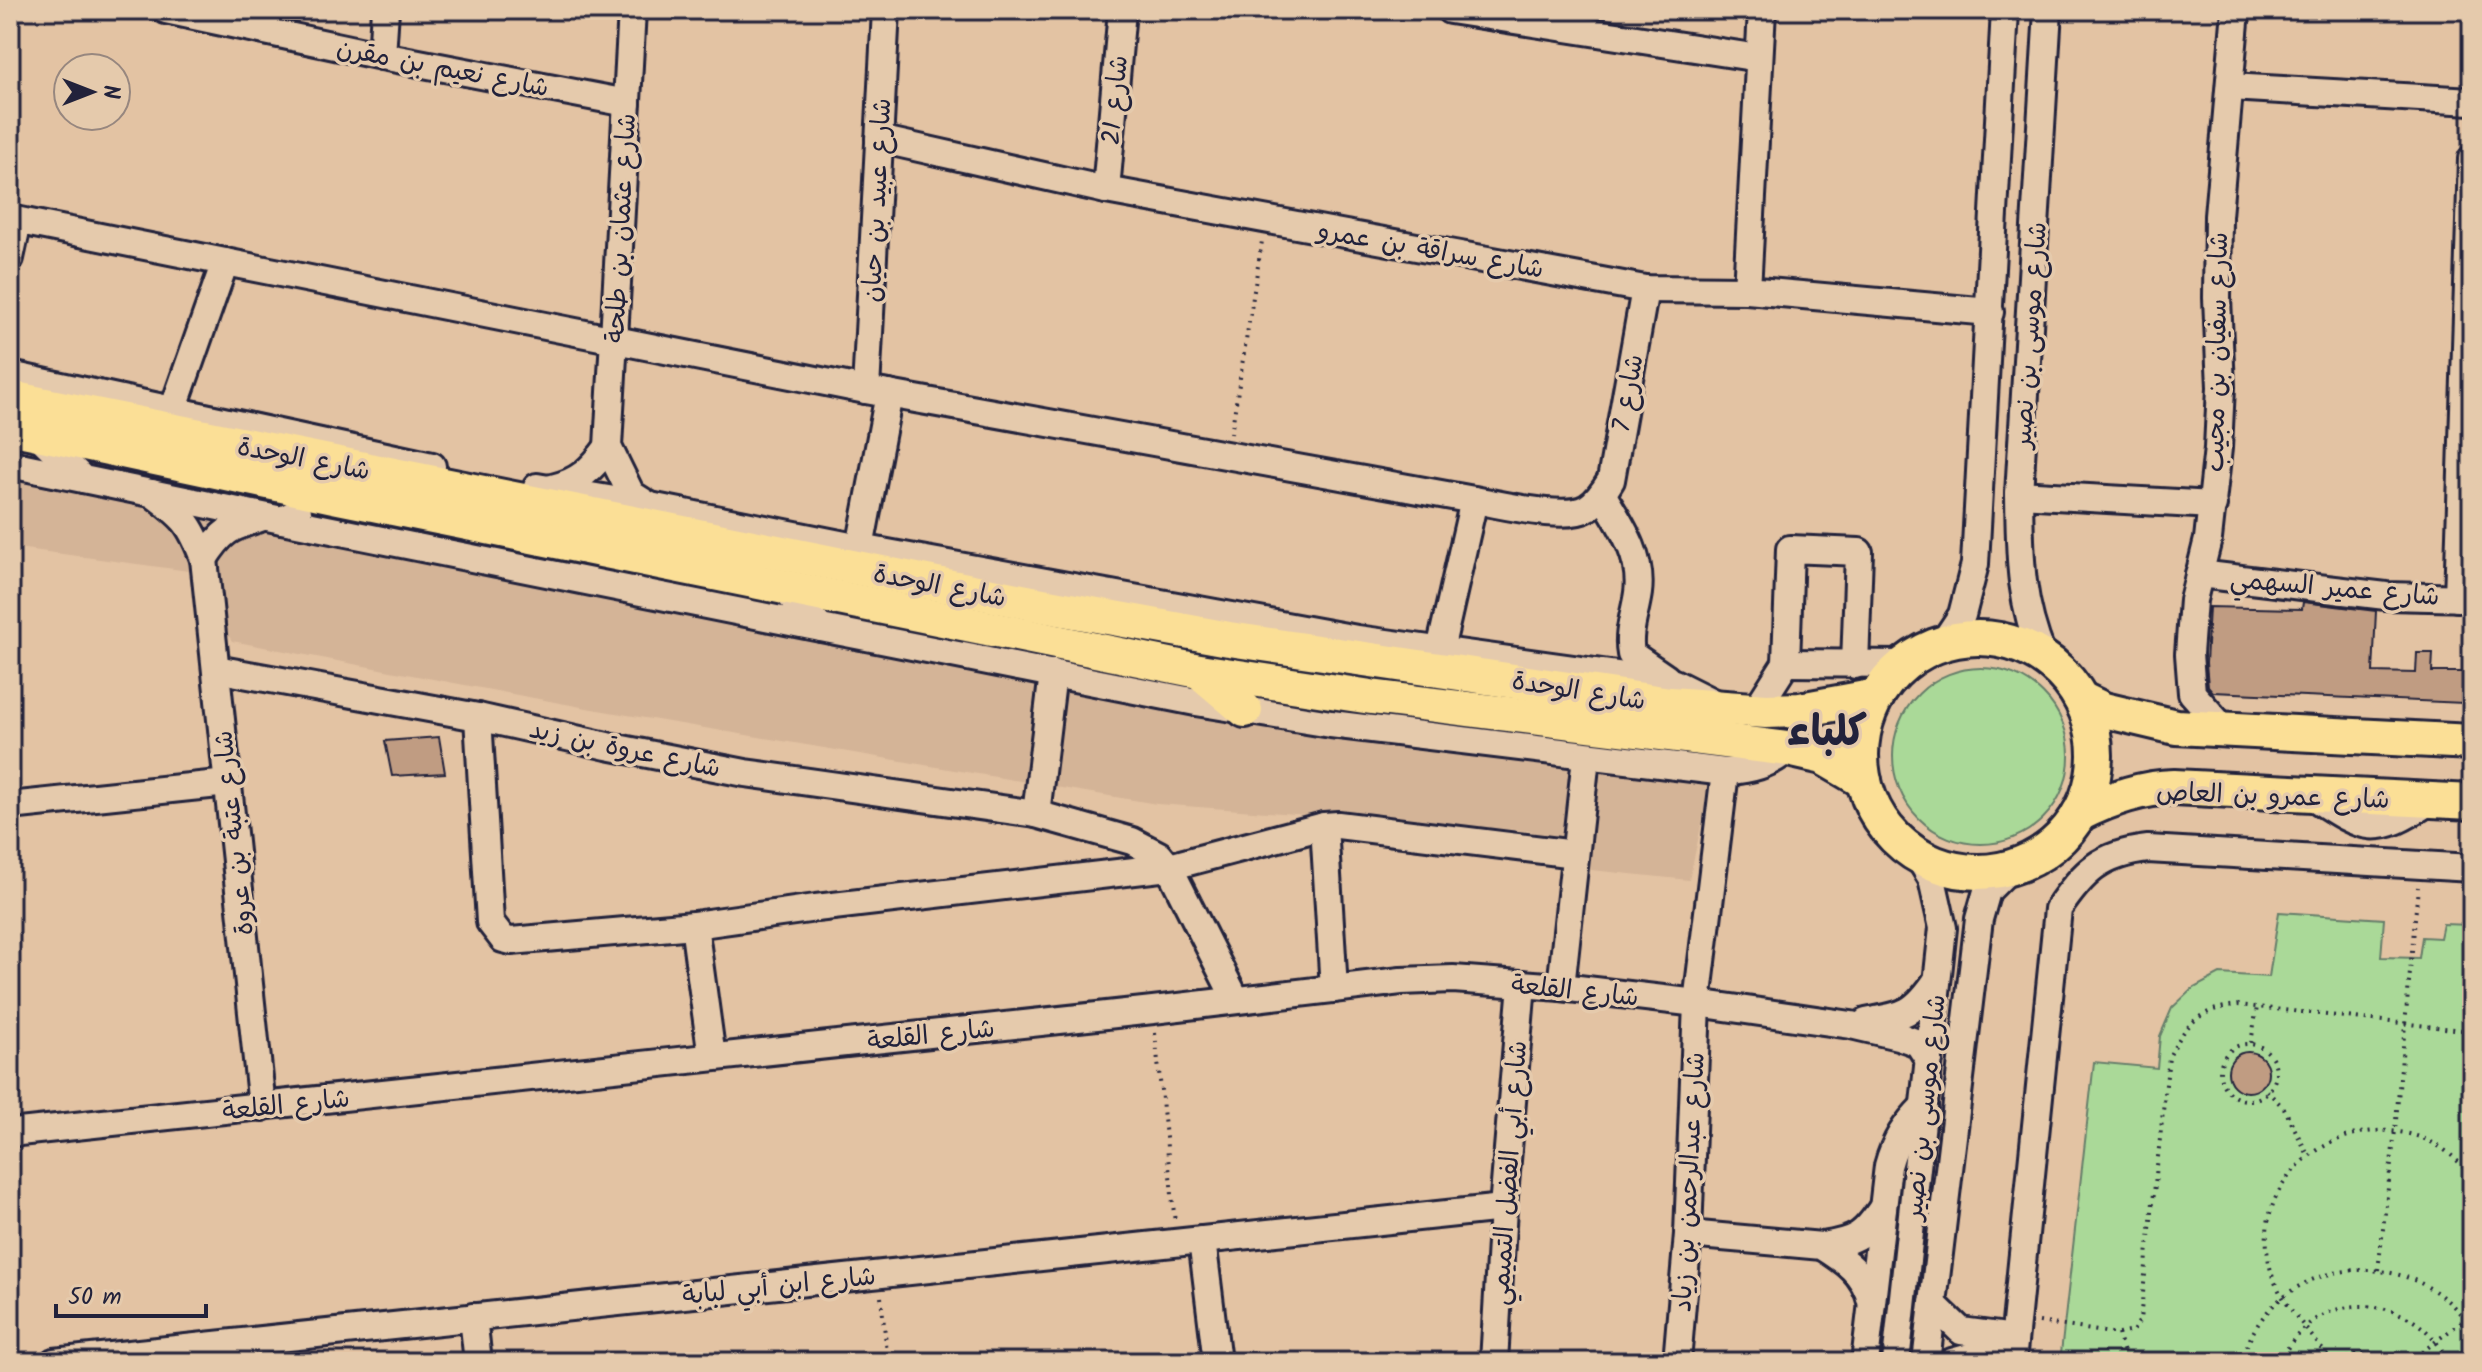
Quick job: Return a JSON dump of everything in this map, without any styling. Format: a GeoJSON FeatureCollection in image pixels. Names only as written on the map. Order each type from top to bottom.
{"type":"FeatureCollection","features":[{"type":"Feature","properties":{"kind":"main road","name":"شارع الوحدة"},"geometry":{"type":"LineString","coordinates":[[10,398],[383,465],[1042,605],[1185,631],[1670,704],[1800,710],[1877,696]]}},
{"type":"Feature","properties":{"kind":"main road","name":"شارع الوحدة"},"geometry":{"type":"LineString","coordinates":[[22,430],[1199,671],[1387,699],[1788,749],[1823,757],[1864,781]]}},
{"type":"Feature","properties":{"kind":"main road"},"geometry":{"type":"LineString","coordinates":[[1137,597],[1185,631]]}},
{"type":"Feature","properties":{"kind":"main road"},"geometry":{"type":"LineString","coordinates":[[1970,638],[1995,639],[2020,645],[2043,657],[2070,682],[2081,699],[2091,727],[2095,757],[2093,777],[2079,814],[2049,848],[2031,860],[2010,868],[1986,872],[1963,871],[1939,866],[1918,856],[1889,831],[1870,799],[1864,781],[1861,752],[1866,723],[1877,696],[1904,664],[1944,642],[1970,638]]}},
{"type":"Feature","properties":{"kind":"main road"},"geometry":{"type":"LineString","coordinates":[[1199,671],[1245,710]]}},
{"type":"Feature","properties":{"kind":"main road"},"geometry":{"type":"LineString","coordinates":[[2081,699],[2104,710],[2176,727],[2472,742]]}},
{"type":"Feature","properties":{"kind":"main road","name":"شارع عمرو بن العاص"},"geometry":{"type":"LineString","coordinates":[[2079,814],[2114,799],[2159,788],[2472,802]]}},
{"type":"Feature","properties":{"kind":"street","name":"شارع نعيم بن مقرن"},"geometry":{"type":"LineString","coordinates":[[166,10],[627,103]]}},
{"type":"Feature","properties":{"kind":"street"},"geometry":{"type":"LineString","coordinates":[[382,56],[385,10]]}},
{"type":"Feature","properties":{"kind":"street","name":"شارع عثمان بن طلحة"},"geometry":{"type":"LineString","coordinates":[[632,10],[608,447],[631,494],[650,506]]}},
{"type":"Feature","properties":{"kind":"street","name":"شارع عبيد بن حيان"},"geometry":{"type":"LineString","coordinates":[[860,548],[878,392],[879,139],[886,10]]}},
{"type":"Feature","properties":{"kind":"street","name":"شارع 21"},"geometry":{"type":"LineString","coordinates":[[1106,190],[1122,10]]}},
{"type":"Feature","properties":{"kind":"street"},"geometry":{"type":"LineString","coordinates":[[1450,10],[1525,17],[1759,58]]}},
{"type":"Feature","properties":{"kind":"street"},"geometry":{"type":"LineString","coordinates":[[1747,290],[1762,10]]}},
{"type":"Feature","properties":{"kind":"street","name":"شارع موسى بن نصير"},"geometry":{"type":"LineString","coordinates":[[1944,642],[1962,615],[1975,564],[2005,10]]}},
{"type":"Feature","properties":{"kind":"street","name":"شارع موسى بن نصير"},"geometry":{"type":"LineString","coordinates":[[2043,657],[2024,602],[2019,494],[2048,10]]}},
{"type":"Feature","properties":{"kind":"street","name":"شارع سفيان بن مجيب"},"geometry":{"type":"LineString","coordinates":[[2223,728],[2192,693],[2189,654],[2193,600],[2213,505],[2221,387],[2217,298],[2218,216],[2236,10]]}},
{"type":"Feature","properties":{"kind":"street"},"geometry":{"type":"LineString","coordinates":[[2230,87],[2472,101]]}},
{"type":"Feature","properties":{"kind":"street","name":"شارع سراقة بن عمرو"},"geometry":{"type":"LineString","coordinates":[[879,139],[1106,190],[1645,289],[1747,290],[1990,312]]}},
{"type":"Feature","properties":{"kind":"street"},"geometry":{"type":"LineString","coordinates":[[2465,598],[2472,159]]}},
{"type":"Feature","properties":{"kind":"street"},"geometry":{"type":"LineString","coordinates":[[10,258],[14,220],[878,392],[1474,500],[1563,513],[1586,509],[1602,494],[1628,538],[1638,566],[1639,590],[1628,640],[1631,654],[1674,683],[1741,709],[1786,663],[1790,549],[1859,552],[1855,665]]}},
{"type":"Feature","properties":{"kind":"street"},"geometry":{"type":"LineString","coordinates":[[173,410],[225,262]]}},
{"type":"Feature","properties":{"kind":"street","name":"شارع 7"},"geometry":{"type":"LineString","coordinates":[[1602,494],[1611,480],[1645,289]]}},
{"type":"Feature","properties":{"kind":"street"},"geometry":{"type":"LineString","coordinates":[[10,375],[173,410],[383,465],[650,506],[860,548],[1357,639],[1674,683]]}},
{"type":"Feature","properties":{"kind":"street"},"geometry":{"type":"LineString","coordinates":[[22,430],[83,479]]}},
{"type":"Feature","properties":{"kind":"street"},"geometry":{"type":"LineString","coordinates":[[546,489],[569,484],[590,471],[608,447]]}},
{"type":"Feature","properties":{"kind":"street"},"geometry":{"type":"LineString","coordinates":[[10,464],[821,628],[1331,724],[1725,772],[1757,768],[1774,761],[1788,749]]}},
{"type":"Feature","properties":{"kind":"street","name":"شارع عتبة بن عروة"},"geometry":{"type":"LineString","coordinates":[[152,493],[182,516],[193,529],[204,559],[262,1107]]}},
{"type":"Feature","properties":{"kind":"street"},"geometry":{"type":"LineString","coordinates":[[2019,494],[2213,505]]}},
{"type":"Feature","properties":{"kind":"street"},"geometry":{"type":"LineString","coordinates":[[204,559],[218,537],[233,527],[274,518],[334,496]]}},
{"type":"Feature","properties":{"kind":"street"},"geometry":{"type":"LineString","coordinates":[[1440,650],[1474,500]]}},
{"type":"Feature","properties":{"kind":"street","name":"شارع عمير السهمي"},"geometry":{"type":"LineString","coordinates":[[2199,574],[2386,596],[2465,598]]}},
{"type":"Feature","properties":{"kind":"street"},"geometry":{"type":"LineString","coordinates":[[782,587],[821,628]]}},
{"type":"Feature","properties":{"kind":"street"},"geometry":{"type":"LineString","coordinates":[[1786,663],[1904,664]]}},
{"type":"Feature","properties":{"kind":"street","name":"شارع عروة بن زيد"},"geometry":{"type":"LineString","coordinates":[[216,669],[478,717],[745,773],[1036,814],[1132,841],[1159,855],[1169,867]]}},
{"type":"Feature","properties":{"kind":"street"},"geometry":{"type":"LineString","coordinates":[[1036,814],[1053,673]]}},
{"type":"Feature","properties":{"kind":"street"},"geometry":{"type":"LineString","coordinates":[[478,717],[490,922],[503,939],[511,941],[694,925],[1169,867],[1324,826],[1338,825],[1575,854]]}},
{"type":"Feature","properties":{"kind":"street"},"geometry":{"type":"LineString","coordinates":[[1561,987],[1586,757]]}},
{"type":"Feature","properties":{"kind":"street","name":"شارع عبدالرحمن بن زياد"},"geometry":{"type":"LineString","coordinates":[[1677,1362],[1688,1234],[1697,1003],[1725,772]]}},
{"type":"Feature","properties":{"kind":"street"},"geometry":{"type":"LineString","coordinates":[[10,806],[228,783]]}},
{"type":"Feature","properties":{"kind":"street"},"geometry":{"type":"LineString","coordinates":[[1324,826],[1334,989]]}},
{"type":"Feature","properties":{"kind":"street"},"geometry":{"type":"LineString","coordinates":[[2013,1353],[2058,909],[2077,881],[2098,863],[2124,852],[2148,849],[2472,868]]}},
{"type":"Feature","properties":{"kind":"street","name":"شارع موسى بن نصير"},"geometry":{"type":"LineString","coordinates":[[1896,1362],[1943,928],[1932,879],[1918,856]]}},
{"type":"Feature","properties":{"kind":"street"},"geometry":{"type":"LineString","coordinates":[[1169,867],[1236,1000]]}},
{"type":"Feature","properties":{"kind":"street","name":"شارع موسى بن نصير"},"geometry":{"type":"LineString","coordinates":[[1926,1362],[1979,919],[1987,891],[2010,868]]}},
{"type":"Feature","properties":{"kind":"street"},"geometry":{"type":"LineString","coordinates":[[694,925],[712,1057]]}},
{"type":"Feature","properties":{"kind":"street","name":"شارع القلعة"},"geometry":{"type":"LineString","coordinates":[[10,1133],[1401,981],[1453,979],[1561,987],[1851,1025],[1918,1043],[1929,1060]]}},
{"type":"Feature","properties":{"kind":"street","name":"شارع القلعة"},"geometry":{"type":"LineString","coordinates":[[1851,1025],[1907,1014],[1923,1001],[1937,980]]}},
{"type":"Feature","properties":{"kind":"street","name":"شارع أبي الفضل التميمي"},"geometry":{"type":"LineString","coordinates":[[1494,1362],[1503,1208],[1522,984]]}},
{"type":"Feature","properties":{"kind":"street"},"geometry":{"type":"LineString","coordinates":[[1865,1362],[1888,1166],[1903,1127],[1924,1106]]}},
{"type":"Feature","properties":{"kind":"street"},"geometry":{"type":"LineString","coordinates":[[1688,1234],[1822,1246],[1844,1243],[1861,1236],[1883,1207]]}},
{"type":"Feature","properties":{"kind":"street","name":"شارع ابن أبي لبابة"},"geometry":{"type":"LineString","coordinates":[[54,1362],[207,1354],[473,1317],[1503,1208]]}},
{"type":"Feature","properties":{"kind":"street"},"geometry":{"type":"LineString","coordinates":[[1190,1241],[1217,1362]]}},
{"type":"Feature","properties":{"kind":"street"},"geometry":{"type":"LineString","coordinates":[[1822,1246],[1858,1272],[1867,1285],[1872,1306]]}},
{"type":"Feature","properties":{"kind":"street"},"geometry":{"type":"LineString","coordinates":[[1933,1304],[1961,1331],[2013,1353]]}},
{"type":"Feature","properties":{"kind":"street"},"geometry":{"type":"LineString","coordinates":[[473,1317],[478,1362]]}},
{"type":"Feature","properties":{"kind":"street"},"geometry":{"type":"LineString","coordinates":[[1952,1362],[2013,1353]]}},
{"type":"Feature","properties":{"kind":"path"},"geometry":{"type":"LineString","coordinates":[[1227,456],[1266,219]]}},
{"type":"Feature","properties":{"kind":"path"},"geometry":{"type":"LineString","coordinates":[[2378,1270],[2395,1131],[2420,865]]}},
{"type":"Feature","properties":{"kind":"path"},"geometry":{"type":"LineString","coordinates":[[2037,1322],[2118,1334],[2133,1331],[2140,1320],[2169,1057],[2180,1035],[2196,1018],[2214,1008],[2238,1005],[2472,1031]]}},
{"type":"Feature","properties":{"kind":"path"},"geometry":{"type":"LineString","coordinates":[[2251,1043],[2257,1007]]}},
{"type":"Feature","properties":{"kind":"path"},"geometry":{"type":"LineString","coordinates":[[1153,1010],[1190,1241]]}},
{"type":"Feature","properties":{"kind":"path"},"geometry":{"type":"LineString","coordinates":[[2251,1043],[2266,1049],[2275,1063],[2275,1078],[2268,1092],[2253,1100],[2230,1094],[2219,1073],[2220,1064],[2229,1051],[2251,1043]]}},
{"type":"Feature","properties":{"kind":"path"},"geometry":{"type":"LineString","coordinates":[[2229,1051],[2234,1056]]}},
{"type":"Feature","properties":{"kind":"path"},"geometry":{"type":"LineString","coordinates":[[2261,1085],[2284,1108],[2308,1155]]}},
{"type":"Feature","properties":{"kind":"path"},"geometry":{"type":"LineString","coordinates":[[2332,1362],[2282,1298],[2270,1270],[2267,1250],[2269,1223],[2275,1200],[2287,1179],[2308,1155],[2328,1142],[2373,1130],[2395,1131],[2432,1142],[2451,1155],[2472,1178]]}},
{"type":"Feature","properties":{"kind":"path"},"geometry":{"type":"LineString","coordinates":[[2242,1362],[2245,1348],[2258,1324],[2282,1298],[2305,1283],[2334,1272],[2378,1270],[2422,1283],[2445,1298],[2472,1330]]}},
{"type":"Feature","properties":{"kind":"path"},"geometry":{"type":"LineString","coordinates":[[879,1274],[888,1362]]}},
{"type":"Feature","properties":{"kind":"path"},"geometry":{"type":"LineString","coordinates":[[2279,1362],[2288,1346],[2306,1326],[2321,1316],[2343,1308],[2379,1307],[2406,1316],[2436,1342],[2447,1362]]}},
{"type":"Feature","properties":{"kind":"path"},"geometry":{"type":"LineString","coordinates":[[2409,1362],[2465,1319],[2472,1308]]}},
{"type":"Feature","properties":{"kind":"path"},"geometry":{"type":"LineString","coordinates":[[2118,1334],[2127,1362]]}},
{"type":"Feature","properties":{"kind":"path"},"geometry":{"type":"LineString","coordinates":[[2340,1362],[2364,1353],[2390,1362]]}},
{"type":"Feature","properties":{"kind":"shaded area"},"geometry":{"type":"Polygon","coordinates":[[[10,454],[860,627],[1326,712],[1716,760],[1689,880],[1591,870],[1531,831],[1157,804],[592,709],[232,641],[189,571],[10,547],[10,454]]]}},
{"type":"Feature","properties":{"kind":"green space"},"geometry":{"type":"Polygon","coordinates":[[[1981,668],[2015,675],[2043,694],[2062,722],[2069,756],[2062,790],[2043,818],[2015,837],[1981,844],[1947,837],[1919,818],[1900,790],[1893,756],[1900,722],[1919,694],[1947,675],[1981,668]]]}},
{"type":"Feature","properties":{"kind":"green space"},"geometry":{"type":"Polygon","coordinates":[[[2279,912],[2384,919],[2381,957],[2419,958],[2422,937],[2440,938],[2443,924],[2472,925],[2472,1362],[2060,1362],[2094,1062],[2157,1068],[2160,1036],[2172,1008],[2192,989],[2220,974],[2269,977],[2279,912]]]}},
{"type":"Feature","properties":{"kind":"building"},"geometry":{"type":"Polygon","coordinates":[[[2303,602],[2376,611],[2373,672],[2416,673],[2417,653],[2433,653],[2432,672],[2465,672],[2464,703],[2213,692],[2208,686],[2206,663],[2209,607],[2302,609],[2303,602]]]}},
{"type":"Feature","properties":{"kind":"building"},"geometry":{"type":"Polygon","coordinates":[[[439,737],[445,773],[392,776],[385,741],[439,737]]]}},
{"type":"Feature","properties":{"kind":"building"},"geometry":{"type":"Polygon","coordinates":[[[2248,1052],[2262,1058],[2268,1072],[2262,1086],[2248,1092],[2234,1086],[2228,1072],[2234,1058],[2248,1052]]]}},
{"type":"Feature","properties":{"kind":"district","name":"كلباء"},"geometry":{"type":"Point","coordinates":[1827,730]}}]}
